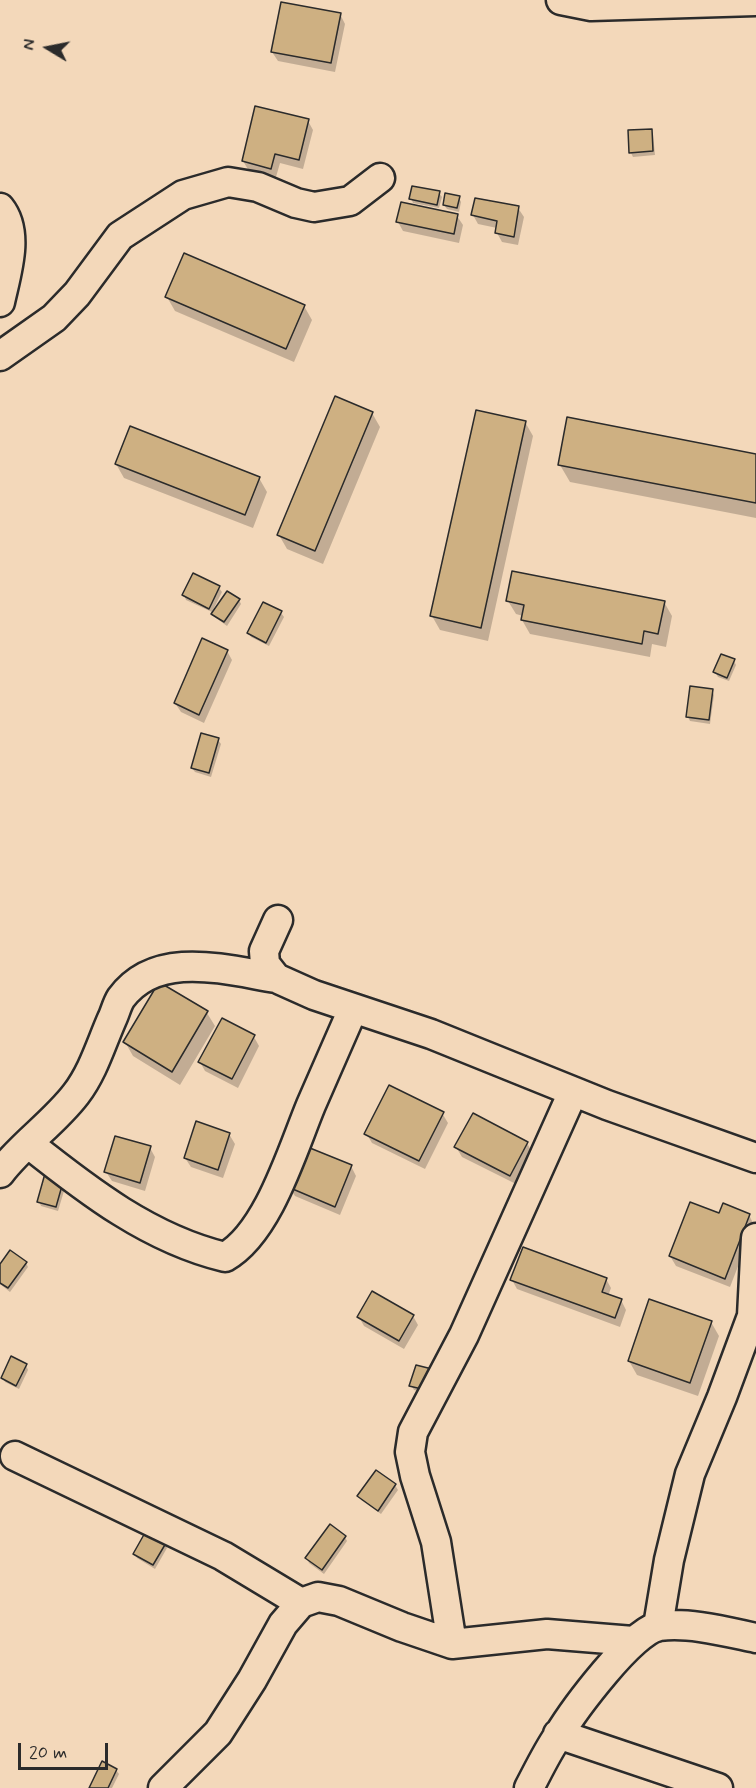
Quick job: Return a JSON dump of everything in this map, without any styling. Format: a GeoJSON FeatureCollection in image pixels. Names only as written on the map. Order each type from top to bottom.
{"type":"FeatureCollection","features":[{"type":"Feature","properties":{"kind":"street"},"geometry":{"type":"LineString","coordinates":[[561,0],[591,6],[756,1]]}},
{"type":"Feature","properties":{"kind":"street"},"geometry":{"type":"LineString","coordinates":[[0,357],[54,318],[77,294],[120,236],[183,195],[228,182],[258,187],[296,203],[314,207],[350,201],[380,178]]}},
{"type":"Feature","properties":{"kind":"street"},"geometry":{"type":"LineString","coordinates":[[0,208],[4,213],[11,237],[0,302]]}},
{"type":"Feature","properties":{"kind":"street"},"geometry":{"type":"LineString","coordinates":[[276,978],[265,964],[264,951],[278,920]]}},
{"type":"Feature","properties":{"kind":"street"},"geometry":{"type":"LineString","coordinates":[[0,1173],[77,1093],[91,1068],[121,999],[139,982],[155,972],[183,966],[276,978],[353,1009],[431,1034],[573,1092],[756,1158]]}},
{"type":"Feature","properties":{"kind":"street"},"geometry":{"type":"LineString","coordinates":[[29,1144],[87,1190],[152,1230],[205,1252],[225,1257],[237,1250],[246,1240],[257,1225],[276,1189],[353,1009]]}},
{"type":"Feature","properties":{"kind":"street"},"geometry":{"type":"LineString","coordinates":[[452,1644],[436,1542],[415,1476],[410,1452],[413,1432],[464,1335],[573,1092]]}},
{"type":"Feature","properties":{"kind":"street"},"geometry":{"type":"LineString","coordinates":[[658,1626],[669,1560],[690,1474],[752,1316],[756,1238]]}},
{"type":"Feature","properties":{"kind":"street"},"geometry":{"type":"LineString","coordinates":[[15,1456],[223,1556],[301,1603]]}},
{"type":"Feature","properties":{"kind":"street"},"geometry":{"type":"LineString","coordinates":[[163,1788],[218,1733],[252,1680],[283,1624],[301,1603],[318,1598],[339,1601],[402,1627],[452,1644],[547,1634],[633,1641]]}},
{"type":"Feature","properties":{"kind":"street"},"geometry":{"type":"LineString","coordinates":[[529,1788],[558,1734],[600,1679],[633,1641],[658,1626],[706,1629],[756,1638]]}},
{"type":"Feature","properties":{"kind":"street"},"geometry":{"type":"LineString","coordinates":[[558,1734],[718,1788]]}},
{"type":"Feature","properties":{"kind":"building"},"geometry":{"type":"Polygon","coordinates":[[[281,2],[341,13],[331,63],[271,52],[281,2]]]}},
{"type":"Feature","properties":{"kind":"building"},"geometry":{"type":"Polygon","coordinates":[[[255,106],[309,119],[299,160],[275,154],[271,169],[242,161],[255,106]]]}},
{"type":"Feature","properties":{"kind":"building"},"geometry":{"type":"Polygon","coordinates":[[[652,129],[653,151],[629,153],[628,130],[652,129]]]}},
{"type":"Feature","properties":{"kind":"building"},"geometry":{"type":"Polygon","coordinates":[[[412,186],[440,191],[437,205],[409,199],[412,186]]]}},
{"type":"Feature","properties":{"kind":"building"},"geometry":{"type":"Polygon","coordinates":[[[445,193],[460,196],[457,208],[443,205],[445,193]]]}},
{"type":"Feature","properties":{"kind":"building"},"geometry":{"type":"Polygon","coordinates":[[[475,198],[519,206],[514,237],[495,233],[497,221],[471,215],[475,198]]]}},
{"type":"Feature","properties":{"kind":"building"},"geometry":{"type":"Polygon","coordinates":[[[401,202],[458,214],[454,234],[396,222],[401,202]]]}},
{"type":"Feature","properties":{"kind":"building"},"geometry":{"type":"Polygon","coordinates":[[[184,253],[305,305],[286,349],[165,297],[184,253]]]}},
{"type":"Feature","properties":{"kind":"building"},"geometry":{"type":"Polygon","coordinates":[[[335,396],[373,412],[315,551],[277,535],[335,396]]]}},
{"type":"Feature","properties":{"kind":"building"},"geometry":{"type":"Polygon","coordinates":[[[476,410],[526,421],[481,628],[430,616],[476,410]]]}},
{"type":"Feature","properties":{"kind":"building"},"geometry":{"type":"Polygon","coordinates":[[[567,417],[756,454],[756,503],[558,465],[567,417]]]}},
{"type":"Feature","properties":{"kind":"building"},"geometry":{"type":"Polygon","coordinates":[[[130,426],[260,477],[245,515],[115,464],[130,426]]]}},
{"type":"Feature","properties":{"kind":"building"},"geometry":{"type":"Polygon","coordinates":[[[512,571],[665,601],[658,634],[644,631],[642,644],[521,620],[524,605],[506,601],[512,571]]]}},
{"type":"Feature","properties":{"kind":"building"},"geometry":{"type":"Polygon","coordinates":[[[193,573],[220,586],[209,609],[182,595],[193,573]]]}},
{"type":"Feature","properties":{"kind":"building"},"geometry":{"type":"Polygon","coordinates":[[[227,591],[240,599],[224,622],[211,614],[227,591]]]}},
{"type":"Feature","properties":{"kind":"building"},"geometry":{"type":"Polygon","coordinates":[[[263,602],[282,611],[266,643],[247,633],[263,602]]]}},
{"type":"Feature","properties":{"kind":"building"},"geometry":{"type":"Polygon","coordinates":[[[202,638],[228,650],[199,715],[174,703],[202,638]]]}},
{"type":"Feature","properties":{"kind":"building"},"geometry":{"type":"Polygon","coordinates":[[[721,654],[735,659],[727,678],[713,672],[721,654]]]}},
{"type":"Feature","properties":{"kind":"building"},"geometry":{"type":"Polygon","coordinates":[[[690,686],[713,689],[709,720],[686,717],[690,686]]]}},
{"type":"Feature","properties":{"kind":"building"},"geometry":{"type":"Polygon","coordinates":[[[201,733],[219,738],[209,773],[191,768],[201,733]]]}},
{"type":"Feature","properties":{"kind":"building"},"geometry":{"type":"Polygon","coordinates":[[[159,982],[208,1011],[172,1072],[123,1042],[159,982]]]}},
{"type":"Feature","properties":{"kind":"building"},"geometry":{"type":"Polygon","coordinates":[[[222,1018],[255,1035],[232,1079],[198,1062],[222,1018]]]}},
{"type":"Feature","properties":{"kind":"building"},"geometry":{"type":"Polygon","coordinates":[[[389,1085],[444,1112],[419,1161],[364,1134],[389,1085]]]}},
{"type":"Feature","properties":{"kind":"building"},"geometry":{"type":"Polygon","coordinates":[[[473,1113],[528,1142],[510,1176],[454,1147],[473,1113]]]}},
{"type":"Feature","properties":{"kind":"building"},"geometry":{"type":"Polygon","coordinates":[[[196,1121],[230,1133],[218,1170],[184,1158],[196,1121]]]}},
{"type":"Feature","properties":{"kind":"building"},"geometry":{"type":"Polygon","coordinates":[[[115,1136],[151,1146],[140,1183],[104,1172],[115,1136]]]}},
{"type":"Feature","properties":{"kind":"building"},"geometry":{"type":"Polygon","coordinates":[[[305,1146],[352,1165],[335,1207],[288,1187],[305,1146]]]}},
{"type":"Feature","properties":{"kind":"building"},"geometry":{"type":"Polygon","coordinates":[[[46,1170],[65,1175],[56,1207],[37,1202],[46,1170]]]}},
{"type":"Feature","properties":{"kind":"building"},"geometry":{"type":"Polygon","coordinates":[[[690,1202],[719,1213],[723,1203],[750,1214],[725,1279],[669,1256],[690,1202]]]}},
{"type":"Feature","properties":{"kind":"building"},"geometry":{"type":"Polygon","coordinates":[[[523,1247],[607,1278],[602,1292],[622,1299],[615,1318],[510,1280],[523,1247]]]}},
{"type":"Feature","properties":{"kind":"building"},"geometry":{"type":"Polygon","coordinates":[[[10,1250],[27,1262],[8,1288],[0,1283],[0,1264],[10,1250]]]}},
{"type":"Feature","properties":{"kind":"building"},"geometry":{"type":"Polygon","coordinates":[[[372,1291],[414,1315],[399,1341],[357,1317],[372,1291]]]}},
{"type":"Feature","properties":{"kind":"building"},"geometry":{"type":"Polygon","coordinates":[[[649,1299],[712,1321],[690,1383],[628,1361],[649,1299]]]}},
{"type":"Feature","properties":{"kind":"building"},"geometry":{"type":"Polygon","coordinates":[[[11,1356],[27,1364],[16,1386],[1,1378],[11,1356]]]}},
{"type":"Feature","properties":{"kind":"building"},"geometry":{"type":"Polygon","coordinates":[[[416,1365],[432,1369],[426,1390],[409,1386],[416,1365]]]}},
{"type":"Feature","properties":{"kind":"building"},"geometry":{"type":"Polygon","coordinates":[[[376,1470],[396,1484],[378,1511],[357,1496],[376,1470]]]}},
{"type":"Feature","properties":{"kind":"building"},"geometry":{"type":"Polygon","coordinates":[[[330,1524],[346,1536],[322,1570],[305,1558],[330,1524]]]}},
{"type":"Feature","properties":{"kind":"building"},"geometry":{"type":"Polygon","coordinates":[[[146,1531],[166,1543],[153,1565],[133,1554],[146,1531]]]}},
{"type":"Feature","properties":{"kind":"building"},"geometry":{"type":"Polygon","coordinates":[[[102,1761],[117,1769],[108,1788],[89,1788],[102,1761]]]}}]}
